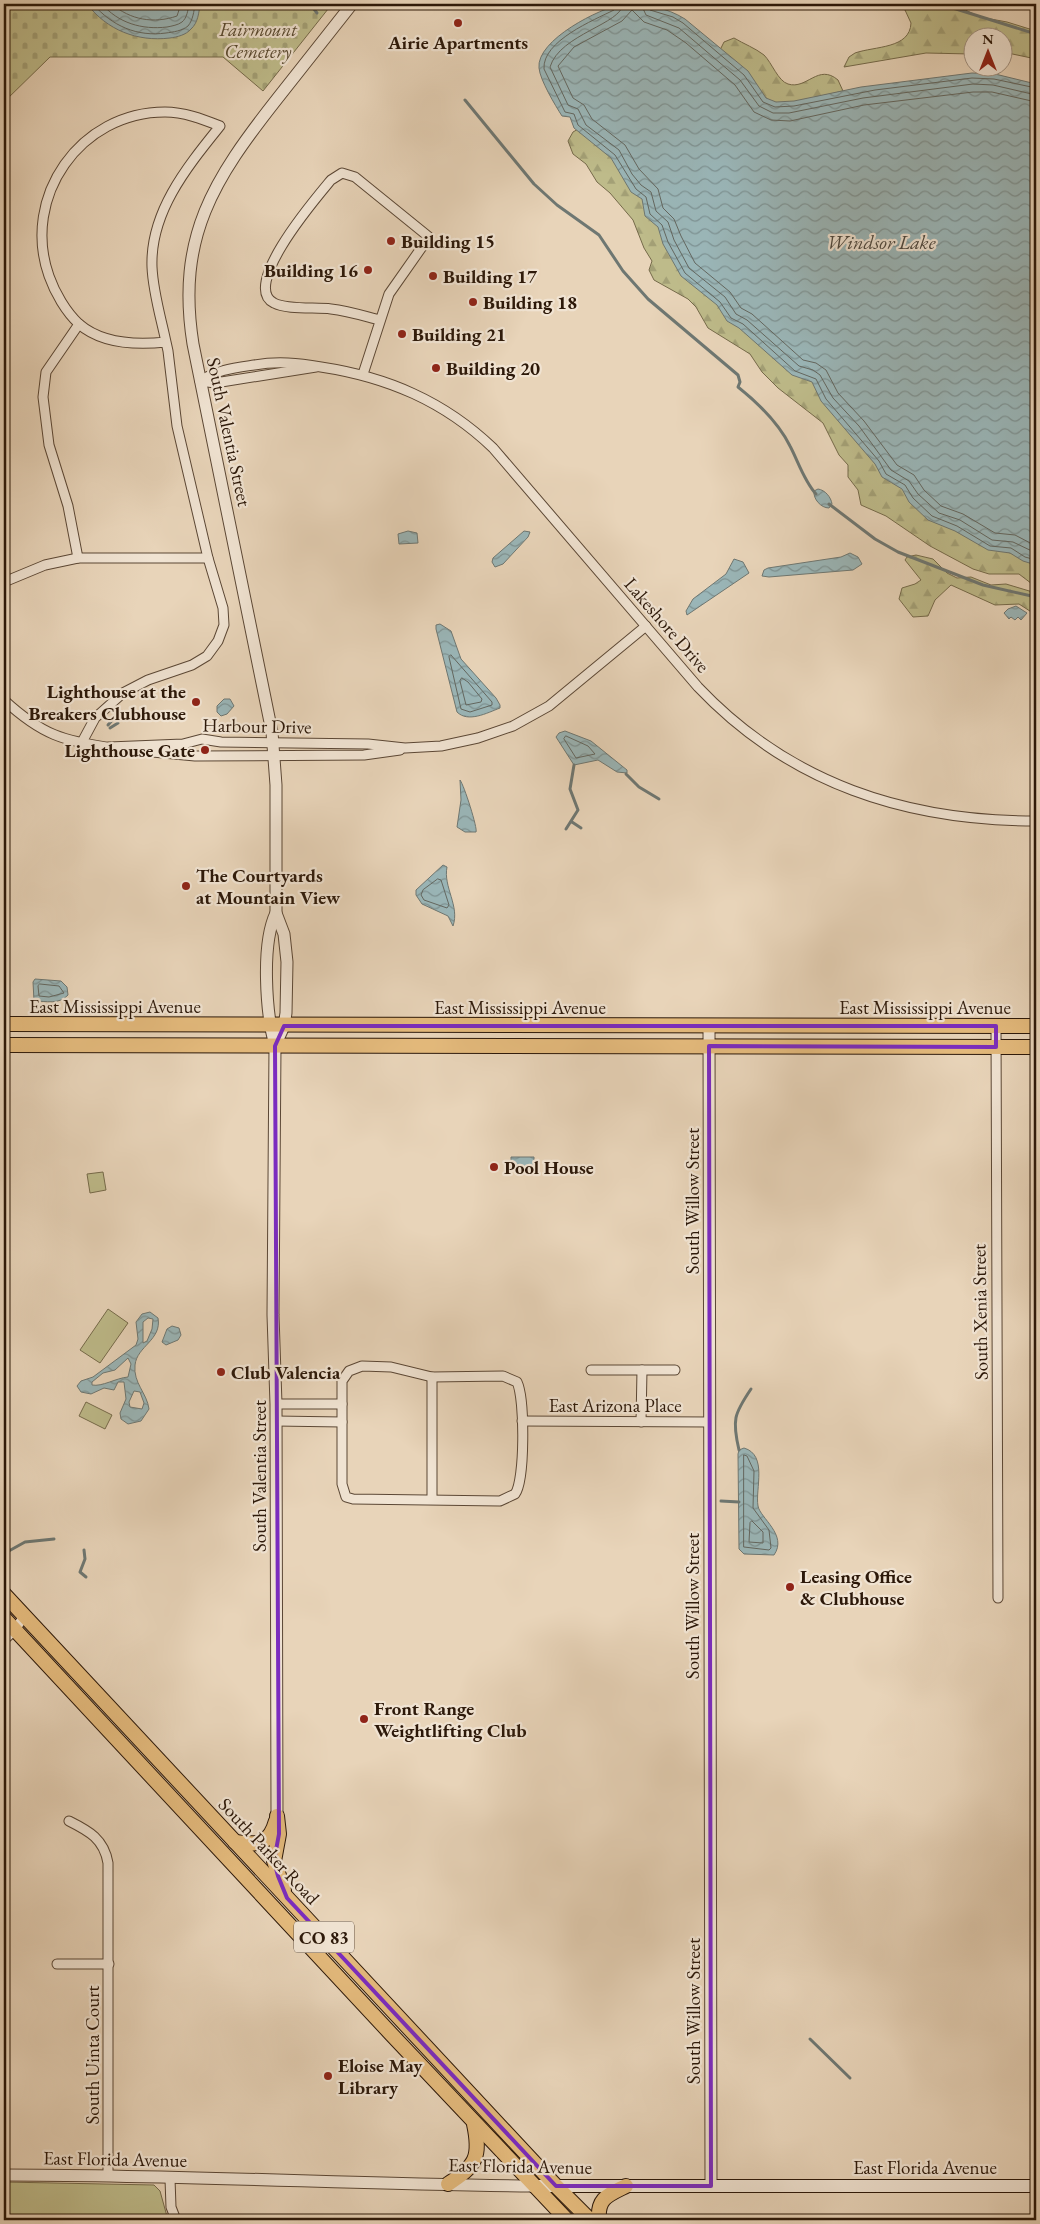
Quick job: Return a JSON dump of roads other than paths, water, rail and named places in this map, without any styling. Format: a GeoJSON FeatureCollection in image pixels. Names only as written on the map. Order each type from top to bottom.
{"type":"FeatureCollection","features":[{"type":"Feature","properties":{"kind":"main road","name":"East Mississippi Avenue"},"geometry":{"type":"LineString","coordinates":[[4,1024],[1036,1026]]}},
{"type":"Feature","properties":{"kind":"main road","name":"East Mississippi Avenue"},"geometry":{"type":"LineString","coordinates":[[4,1045],[1036,1047]]}},
{"type":"Feature","properties":{"kind":"main road","name":"South Parker Road"},"geometry":{"type":"LineString","coordinates":[[4,1594],[556,2186],[590,2220]]}},
{"type":"Feature","properties":{"kind":"main road","name":"South Parker Road"},"geometry":{"type":"LineString","coordinates":[[8,1624],[533,2186],[567,2220]]}},
{"type":"Feature","properties":{"kind":"main road"},"geometry":{"type":"LineString","coordinates":[[278,1816],[279,1838],[274,1861],[287,1898]]}},
{"type":"Feature","properties":{"kind":"main road"},"geometry":{"type":"LineString","coordinates":[[235,1842],[256,1844],[264,1841],[272,1833],[278,1816]]}},
{"type":"Feature","properties":{"kind":"main road"},"geometry":{"type":"LineString","coordinates":[[238,1869],[247,1869],[256,1864],[279,1838]]}},
{"type":"Feature","properties":{"kind":"main road"},"geometry":{"type":"LineString","coordinates":[[448,2184],[466,2171],[476,2159],[478,2144],[474,2123]]}},
{"type":"Feature","properties":{"kind":"main road","name":"East Florida Avenue"},"geometry":{"type":"LineString","coordinates":[[533,2186],[1036,2186]]}},
{"type":"Feature","properties":{"kind":"main road"},"geometry":{"type":"LineString","coordinates":[[599,2220],[601,2201],[626,2186]]}},
{"type":"Feature","properties":{"kind":"street","name":"South Valentia Street"},"geometry":{"type":"LineString","coordinates":[[274,1046],[284,1026],[287,1009],[286,946],[283,929],[276,913],[274,749],[267,700],[200,381],[190,323],[189,284],[196,241],[207,204],[218,181],[235,154],[352,4]]}},
{"type":"Feature","properties":{"kind":"street"},"geometry":{"type":"LineString","coordinates":[[81,744],[95,718],[123,693],[148,680],[197,663],[215,646],[224,625],[224,608],[208,558],[175,417],[166,342],[152,274],[155,233],[168,200],[182,176],[220,126],[186,114],[147,114],[112,124],[80,145],[58,172],[44,211],[43,253],[53,288],[79,324],[114,340],[137,344],[166,342]]}},
{"type":"Feature","properties":{"kind":"street"},"geometry":{"type":"LineString","coordinates":[[363,374],[389,294],[396,280],[429,237],[355,177],[342,173],[331,180],[282,244],[265,288],[268,299],[274,303],[337,310],[380,320]]}},
{"type":"Feature","properties":{"kind":"street"},"geometry":{"type":"LineString","coordinates":[[78,558],[68,506],[49,446],[43,397],[46,372],[79,324]]}},
{"type":"Feature","properties":{"kind":"street","name":"Lakeshore Drive"},"geometry":{"type":"LineString","coordinates":[[200,381],[215,383],[320,367],[363,374],[400,386],[430,401],[461,421],[483,439],[698,687],[728,716],[788,759],[831,781],[872,798],[918,811],[971,819],[1036,821]]}},
{"type":"Feature","properties":{"kind":"street"},"geometry":{"type":"LineString","coordinates":[[4,582],[46,565],[78,558],[208,558]]}},
{"type":"Feature","properties":{"kind":"street","name":"Harbour Drive"},"geometry":{"type":"LineString","coordinates":[[109,747],[183,744],[202,739],[274,749],[364,755],[405,748],[441,746],[473,740],[501,731],[532,716],[561,698],[646,626]]}},
{"type":"Feature","properties":{"kind":"street","name":"Harbour Drive"},"geometry":{"type":"LineString","coordinates":[[4,700],[41,728],[81,744],[194,756],[274,749]]}},
{"type":"Feature","properties":{"kind":"street","name":"South Valentia Street"},"geometry":{"type":"LineString","coordinates":[[276,913],[271,925],[268,942],[269,1026],[274,1046],[273,1296],[276,1404],[278,1816]]}},
{"type":"Feature","properties":{"kind":"street","name":"South Willow Street"},"geometry":{"type":"LineString","coordinates":[[709,1025],[711,2186]]}},
{"type":"Feature","properties":{"kind":"street","name":"South Xenia Street"},"geometry":{"type":"LineString","coordinates":[[996,1026],[995,1266],[998,1598]]}},
{"type":"Feature","properties":{"kind":"street"},"geometry":{"type":"LineString","coordinates":[[362,1366],[391,1367],[432,1377],[503,1376],[517,1382],[522,1395],[520,1488],[515,1494],[500,1501],[352,1499],[346,1497],[342,1484],[342,1380],[349,1370],[362,1366]]}},
{"type":"Feature","properties":{"kind":"street"},"geometry":{"type":"LineString","coordinates":[[592,1370],[675,1370]]}},
{"type":"Feature","properties":{"kind":"street"},"geometry":{"type":"LineString","coordinates":[[641,1422],[642,1370]]}},
{"type":"Feature","properties":{"kind":"street"},"geometry":{"type":"LineString","coordinates":[[432,1377],[432,1499]]}},
{"type":"Feature","properties":{"kind":"street"},"geometry":{"type":"LineString","coordinates":[[276,1404],[342,1404]]}},
{"type":"Feature","properties":{"kind":"street"},"geometry":{"type":"LineString","coordinates":[[276,1421],[342,1422]]}},
{"type":"Feature","properties":{"kind":"street","name":"East Arizona Place"},"geometry":{"type":"LineString","coordinates":[[522,1422],[709,1422]]}},
{"type":"Feature","properties":{"kind":"street"},"geometry":{"type":"LineString","coordinates":[[4,1640],[8,1624],[24,1616]]}},
{"type":"Feature","properties":{"kind":"street","name":"South Uinta Court"},"geometry":{"type":"LineString","coordinates":[[69,1821],[95,1836],[106,1853],[109,1872],[108,2176]]}},
{"type":"Feature","properties":{"kind":"street","name":"South Uinta Court"},"geometry":{"type":"LineString","coordinates":[[57,1964],[109,1964]]}},
{"type":"Feature","properties":{"kind":"street","name":"East Florida Avenue"},"geometry":{"type":"LineString","coordinates":[[4,2175],[533,2186]]}},
{"type":"Feature","properties":{"kind":"street"},"geometry":{"type":"LineString","coordinates":[[170,2179],[172,2207],[176,2220]]}},
{"type":"Feature","properties":{"kind":"water"},"geometry":{"type":"Polygon","coordinates":[[[87,4],[200,4],[197,21],[189,31],[176,37],[158,39],[135,36],[113,27],[87,4]]]}},
{"type":"Feature","properties":{"kind":"water","name":"Windsor Lake"},"geometry":{"type":"Polygon","coordinates":[[[623,4],[655,7],[685,19],[748,71],[766,98],[776,102],[794,101],[861,87],[962,74],[962,78],[1011,78],[1036,84],[1036,565],[1023,561],[1010,553],[988,550],[955,531],[928,520],[909,502],[902,489],[882,477],[875,464],[821,401],[812,382],[792,375],[739,328],[727,321],[717,305],[681,276],[663,244],[658,227],[645,216],[642,199],[631,192],[611,158],[574,128],[570,117],[562,116],[548,92],[540,73],[541,57],[558,36],[586,19],[623,4]]]}},
{"type":"Feature","properties":{"kind":"water"},"geometry":{"type":"Polygon","coordinates":[[[818,489],[825,492],[830,499],[832,504],[829,508],[820,505],[816,500],[814,491],[818,489]]]}},
{"type":"Feature","properties":{"kind":"water"},"geometry":{"type":"Polygon","coordinates":[[[408,531],[417,533],[418,543],[399,544],[398,534],[408,531]]]}},
{"type":"Feature","properties":{"kind":"water"},"geometry":{"type":"Polygon","coordinates":[[[524,531],[530,532],[528,537],[503,564],[495,567],[492,562],[493,558],[524,531]]]}},
{"type":"Feature","properties":{"kind":"water"},"geometry":{"type":"Polygon","coordinates":[[[850,553],[858,557],[862,564],[853,570],[762,576],[764,570],[768,568],[841,557],[850,553]]]}},
{"type":"Feature","properties":{"kind":"water"},"geometry":{"type":"Polygon","coordinates":[[[734,559],[743,562],[749,573],[687,615],[686,611],[693,599],[726,574],[734,559]]]}},
{"type":"Feature","properties":{"kind":"water"},"geometry":{"type":"Polygon","coordinates":[[[1016,606],[1027,613],[1021,620],[1018,617],[1015,620],[1011,617],[1009,619],[1004,613],[1016,606]]]}},
{"type":"Feature","properties":{"kind":"water"},"geometry":{"type":"Polygon","coordinates":[[[440,624],[451,631],[461,659],[496,698],[500,708],[472,717],[461,715],[457,712],[436,629],[436,625],[440,624]]]}},
{"type":"Feature","properties":{"kind":"water"},"geometry":{"type":"Polygon","coordinates":[[[224,699],[230,699],[234,706],[227,714],[221,716],[217,712],[217,706],[224,699]]]}},
{"type":"Feature","properties":{"kind":"water"},"geometry":{"type":"Polygon","coordinates":[[[565,731],[591,741],[627,770],[627,773],[617,772],[598,760],[574,765],[556,737],[559,733],[565,731]]]}},
{"type":"Feature","properties":{"kind":"water"},"geometry":{"type":"Polygon","coordinates":[[[460,780],[475,823],[476,832],[465,832],[457,827],[461,800],[460,780]]]}},
{"type":"Feature","properties":{"kind":"water"},"geometry":{"type":"Polygon","coordinates":[[[443,865],[447,867],[447,882],[455,919],[453,926],[448,916],[422,904],[416,895],[416,890],[443,865]]]}},
{"type":"Feature","properties":{"kind":"water"},"geometry":{"type":"Polygon","coordinates":[[[35,979],[61,981],[67,987],[68,995],[56,1001],[34,1001],[33,982],[35,979]]]}},
{"type":"Feature","properties":{"kind":"water"},"geometry":{"type":"Polygon","coordinates":[[[511,1157],[534,1157],[534,1168],[511,1167],[511,1157]]]}},
{"type":"Feature","properties":{"kind":"water"},"geometry":{"type":"Polygon","coordinates":[[[150,1312],[158,1318],[156,1332],[140,1353],[135,1365],[136,1377],[149,1409],[141,1421],[128,1424],[121,1419],[120,1413],[126,1399],[124,1382],[118,1382],[114,1390],[104,1388],[91,1394],[81,1392],[77,1386],[81,1381],[93,1377],[136,1345],[138,1339],[136,1322],[142,1314],[150,1312]],[[148,1318],[143,1322],[143,1343],[147,1341],[152,1329],[153,1319],[148,1318]],[[128,1358],[115,1370],[103,1373],[92,1382],[92,1385],[100,1385],[128,1377],[131,1364],[128,1358]],[[134,1391],[129,1402],[130,1407],[142,1409],[144,1403],[140,1392],[134,1391]]]}},
{"type":"Feature","properties":{"kind":"water"},"geometry":{"type":"Polygon","coordinates":[[[172,1326],[179,1328],[181,1335],[178,1340],[166,1345],[162,1342],[167,1329],[172,1326]]]}},
{"type":"Feature","properties":{"kind":"water"},"geometry":{"type":"Polygon","coordinates":[[[744,1448],[756,1458],[758,1465],[758,1506],[776,1534],[778,1541],[774,1555],[744,1554],[739,1549],[738,1454],[739,1450],[744,1448]]]}},
{"type":"Feature","properties":{"kind":"waterway"},"geometry":{"type":"LineString","coordinates":[[310,4],[317,13]]}},
{"type":"Feature","properties":{"kind":"waterway"},"geometry":{"type":"LineString","coordinates":[[940,4],[1036,34]]}},
{"type":"Feature","properties":{"kind":"waterway"},"geometry":{"type":"LineString","coordinates":[[465,100],[534,184],[557,205],[599,235],[623,271],[648,299],[738,375],[740,382],[738,387],[760,406],[780,429],[808,483],[816,494]]}},
{"type":"Feature","properties":{"kind":"waterway"},"geometry":{"type":"LineString","coordinates":[[829,504],[875,539],[898,552],[983,585],[1036,597]]}},
{"type":"Feature","properties":{"kind":"waterway"},"geometry":{"type":"LineString","coordinates":[[108,725],[114,718],[119,719]]}},
{"type":"Feature","properties":{"kind":"waterway"},"geometry":{"type":"LineString","coordinates":[[110,728],[118,723]]}},
{"type":"Feature","properties":{"kind":"waterway"},"geometry":{"type":"LineString","coordinates":[[566,829],[578,810],[570,789],[574,765]]}},
{"type":"Feature","properties":{"kind":"waterway"},"geometry":{"type":"LineString","coordinates":[[626,774],[639,787],[659,799]]}},
{"type":"Feature","properties":{"kind":"waterway"},"geometry":{"type":"LineString","coordinates":[[572,822],[581,828]]}},
{"type":"Feature","properties":{"kind":"waterway"},"geometry":{"type":"LineString","coordinates":[[739,1450],[735,1424],[736,1418],[741,1405],[751,1389]]}},
{"type":"Feature","properties":{"kind":"waterway"},"geometry":{"type":"LineString","coordinates":[[721,1501],[739,1502]]}},
{"type":"Feature","properties":{"kind":"waterway"},"geometry":{"type":"LineString","coordinates":[[7,1552],[25,1542],[54,1539]]}},
{"type":"Feature","properties":{"kind":"waterway"},"geometry":{"type":"LineString","coordinates":[[84,1550],[85,1559],[80,1572],[86,1577]]}},
{"type":"Feature","properties":{"kind":"waterway"},"geometry":{"type":"LineString","coordinates":[[810,2039],[850,2078]]}},
{"type":"Feature","properties":{"kind":"place","name":"Airie Apartments"},"geometry":{"type":"Point","coordinates":[458,23]}},
{"type":"Feature","properties":{"kind":"place","name":"Building 15"},"geometry":{"type":"Point","coordinates":[391,241]}},
{"type":"Feature","properties":{"kind":"place","name":"Building 16"},"geometry":{"type":"Point","coordinates":[368,270]}},
{"type":"Feature","properties":{"kind":"place","name":"Building 17"},"geometry":{"type":"Point","coordinates":[433,276]}},
{"type":"Feature","properties":{"kind":"place","name":"Building 18"},"geometry":{"type":"Point","coordinates":[473,302]}},
{"type":"Feature","properties":{"kind":"place","name":"Building 21"},"geometry":{"type":"Point","coordinates":[402,334]}},
{"type":"Feature","properties":{"kind":"place","name":"Building 20"},"geometry":{"type":"Point","coordinates":[436,368]}},
{"type":"Feature","properties":{"kind":"place","name":"Lighthouse at the Breakers Clubhouse"},"geometry":{"type":"Point","coordinates":[196,702]}},
{"type":"Feature","properties":{"kind":"place","name":"Lighthouse Gate"},"geometry":{"type":"Point","coordinates":[205,750]}},
{"type":"Feature","properties":{"kind":"place","name":"The Courtyards at Mountain View"},"geometry":{"type":"Point","coordinates":[186,886]}},
{"type":"Feature","properties":{"kind":"place","name":"Pool House"},"geometry":{"type":"Point","coordinates":[494,1167]}},
{"type":"Feature","properties":{"kind":"place","name":"Club Valencia"},"geometry":{"type":"Point","coordinates":[221,1372]}},
{"type":"Feature","properties":{"kind":"place","name":"Leasing Office & Clubhouse"},"geometry":{"type":"Point","coordinates":[790,1587]}},
{"type":"Feature","properties":{"kind":"place","name":"Front Range Weightlifting Club"},"geometry":{"type":"Point","coordinates":[364,1719]}},
{"type":"Feature","properties":{"kind":"place","name":"Eloise May Library"},"geometry":{"type":"Point","coordinates":[328,2076]}},
{"type":"Feature","properties":{"kind":"park label","name":"Fairmount Cemetery"},"geometry":{"type":"Point","coordinates":[258,40]}}]}
